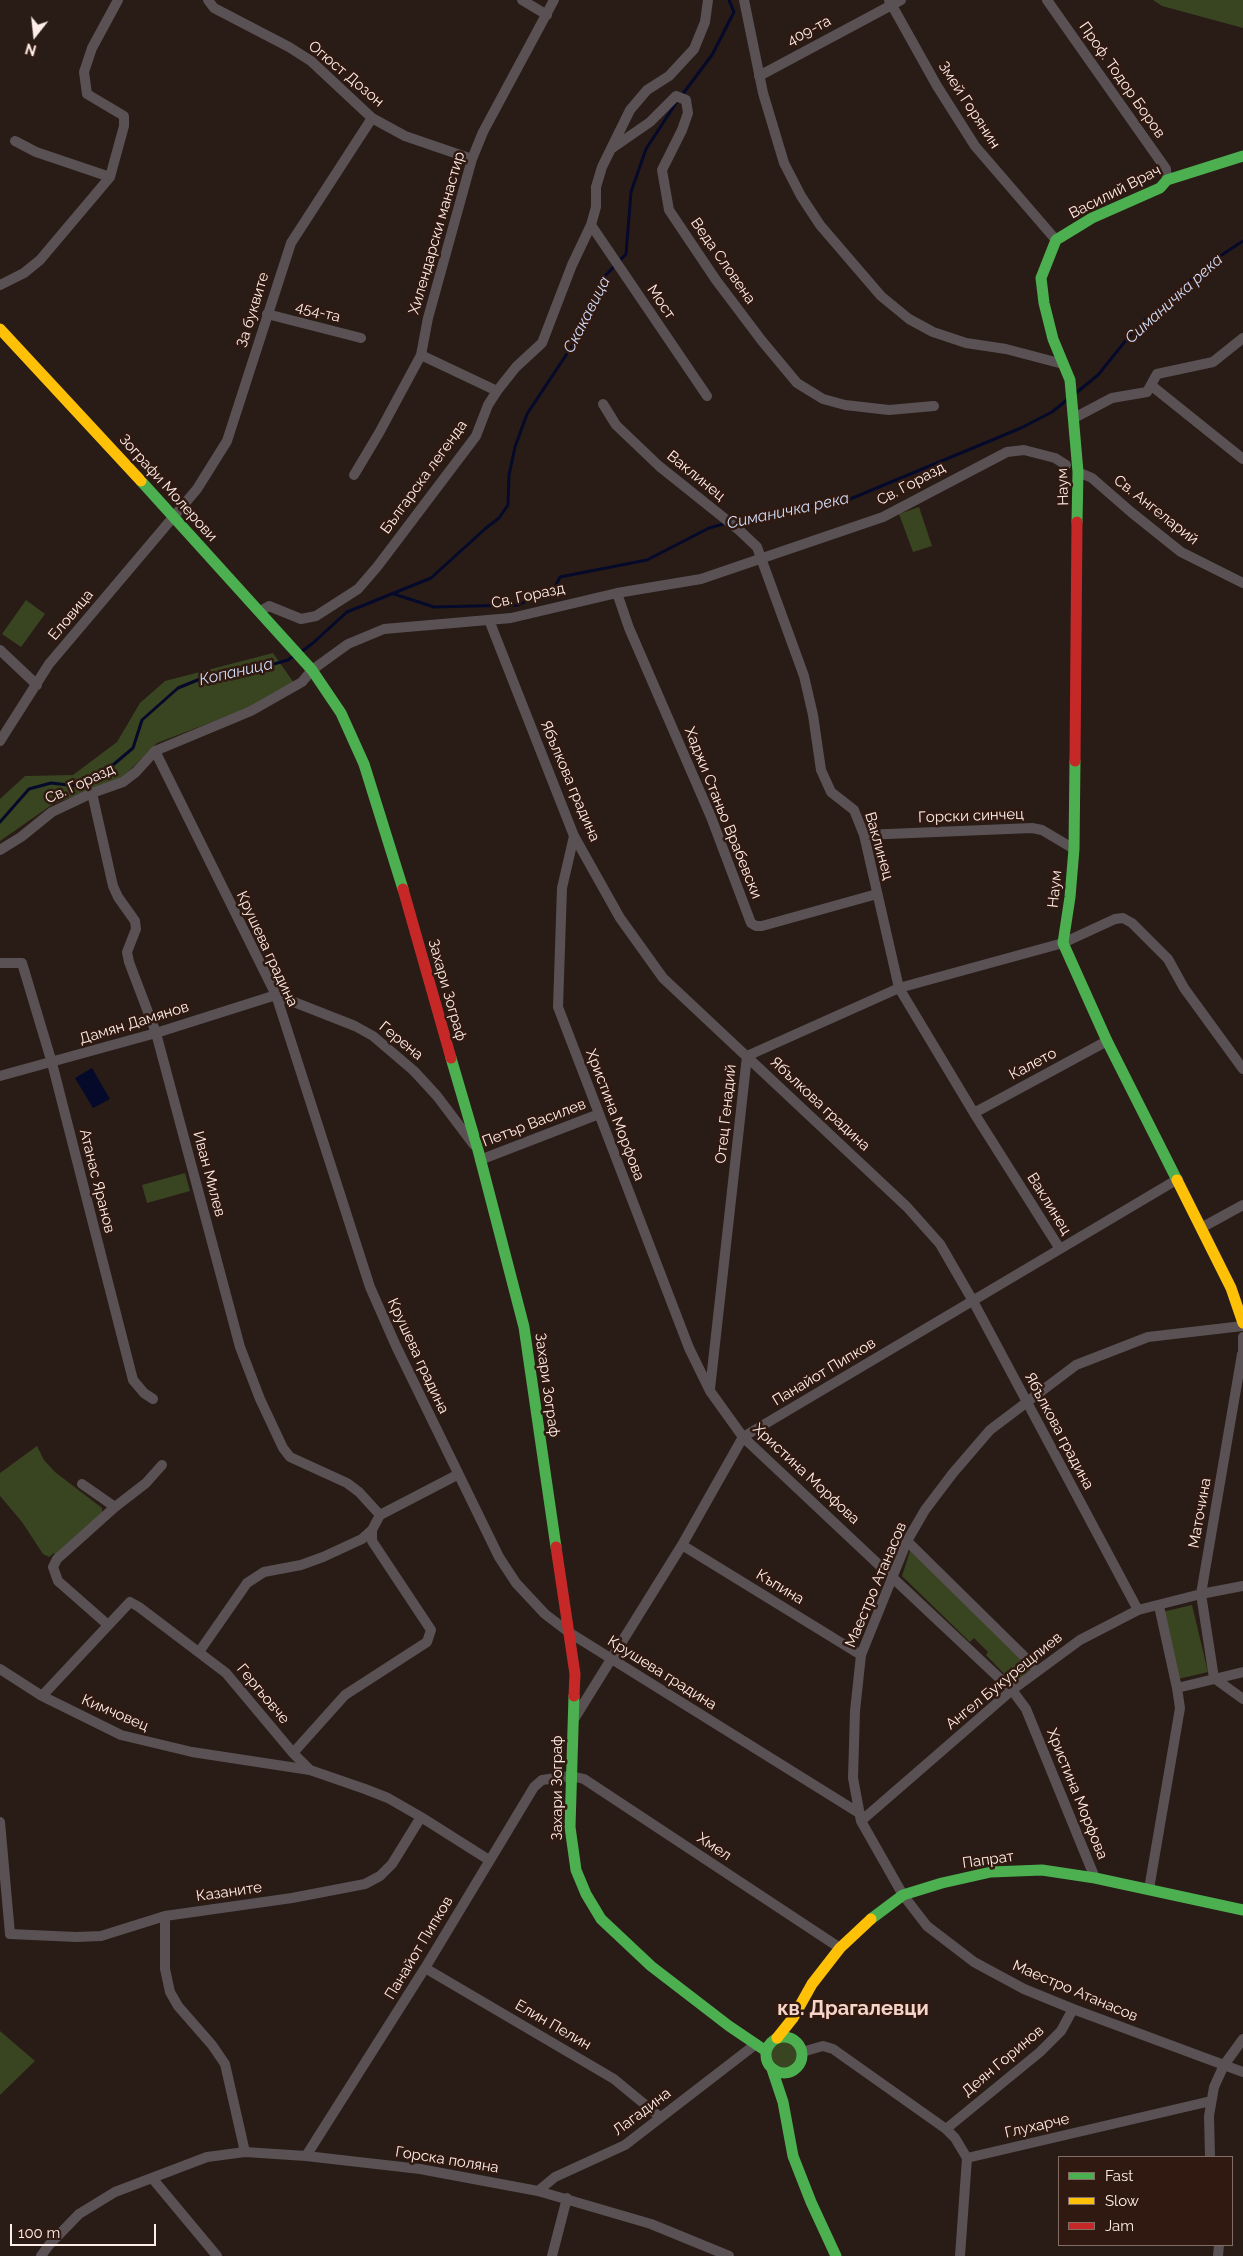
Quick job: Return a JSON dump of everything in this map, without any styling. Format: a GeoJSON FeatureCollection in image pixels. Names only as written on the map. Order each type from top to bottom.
{"type":"FeatureCollection","features":[{"type":"Feature","properties":{"kind":"street"},"geometry":{"type":"LineString","coordinates":[[0,285],[24,273],[40,260],[110,177],[124,126],[124,116],[87,94],[84,72],[92,48],[118,0]]}},
{"type":"Feature","properties":{"kind":"street","name":"Огюст Дозон"},"geometry":{"type":"LineString","coordinates":[[208,0],[214,8],[289,47],[310,61],[372,118],[405,136],[472,159]]}},
{"type":"Feature","properties":{"kind":"street"},"geometry":{"type":"LineString","coordinates":[[522,0],[547,15]]}},
{"type":"Feature","properties":{"kind":"street","name":"Хилендарски манастир"},"geometry":{"type":"LineString","coordinates":[[354,475],[421,355],[428,318],[472,159],[483,132],[554,0]]}},
{"type":"Feature","properties":{"kind":"street","name":"Българска легенда"},"geometry":{"type":"LineString","coordinates":[[260,611],[268,606],[301,619],[316,616],[358,588],[377,568],[476,436],[488,405],[497,391],[516,368],[542,343],[569,272],[591,225],[596,208],[596,187],[609,150],[630,110],[647,90],[669,76],[694,49],[705,22],[708,0]]}},
{"type":"Feature","properties":{"kind":"street"},"geometry":{"type":"LineString","coordinates":[[744,0],[758,76],[784,162],[801,196],[820,225],[881,296],[909,319],[933,332],[966,343],[1006,349],[1063,364]]}},
{"type":"Feature","properties":{"kind":"street","name":"Проф. Тодор Боров"},"geometry":{"type":"LineString","coordinates":[[1047,0],[1166,169],[1167,180]]}},
{"type":"Feature","properties":{"kind":"street","name":"409-та"},"geometry":{"type":"LineString","coordinates":[[758,76],[894,1]]}},
{"type":"Feature","properties":{"kind":"street","name":"Змей Горянин"},"geometry":{"type":"LineString","coordinates":[[894,1],[937,86],[975,146],[1056,240]]}},
{"type":"Feature","properties":{"kind":"street","name":"Веда Словена"},"geometry":{"type":"LineString","coordinates":[[609,150],[650,122],[676,96],[686,100],[688,113],[682,130],[662,170],[669,210],[716,280],[796,383],[823,399],[846,405],[890,410],[934,406]]}},
{"type":"Feature","properties":{"kind":"street","name":"За буквите"},"geometry":{"type":"LineString","coordinates":[[174,516],[197,488],[228,441],[291,243],[372,118]]}},
{"type":"Feature","properties":{"kind":"street"},"geometry":{"type":"LineString","coordinates":[[15,142],[36,152],[110,177]]}},
{"type":"Feature","properties":{"kind":"street","name":"Василий Врач"},"geometry":{"type":"LineString","coordinates":[[1056,240],[1092,218],[1160,188],[1167,180],[1243,156]]}},
{"type":"Feature","properties":{"kind":"street","name":"Мост"},"geometry":{"type":"LineString","coordinates":[[591,225],[707,396]]}},
{"type":"Feature","properties":{"kind":"street"},"geometry":{"type":"LineString","coordinates":[[1056,240],[1041,278],[1044,303],[1053,339],[1063,364]]}},
{"type":"Feature","properties":{"kind":"street","name":"454-та"},"geometry":{"type":"LineString","coordinates":[[267,314],[361,338]]}},
{"type":"Feature","properties":{"kind":"street","name":"Зографи Молерови"},"geometry":{"type":"LineString","coordinates":[[0,329],[174,516],[308,666]]}},
{"type":"Feature","properties":{"kind":"street"},"geometry":{"type":"LineString","coordinates":[[1074,418],[1112,398],[1147,392],[1157,374],[1213,362],[1243,338]]}},
{"type":"Feature","properties":{"kind":"street"},"geometry":{"type":"LineString","coordinates":[[421,355],[497,391]]}},
{"type":"Feature","properties":{"kind":"street","name":"Наум"},"geometry":{"type":"LineString","coordinates":[[1063,364],[1070,380],[1078,472],[1074,849],[1070,897],[1063,942]]}},
{"type":"Feature","properties":{"kind":"street"},"geometry":{"type":"LineString","coordinates":[[1152,386],[1243,459]]}},
{"type":"Feature","properties":{"kind":"street","name":"Ваклинец"},"geometry":{"type":"LineString","coordinates":[[603,404],[616,425],[659,466],[739,530],[757,547],[804,676],[813,715],[821,770],[831,792],[854,810],[864,835],[899,988],[974,1113],[1060,1249]]}},
{"type":"Feature","properties":{"kind":"street","name":"Св. Горазд"},"geometry":{"type":"LineString","coordinates":[[0,850],[52,812],[123,782],[136,772],[155,751],[251,711],[302,682],[308,666],[348,644],[384,629],[511,618],[618,593],[701,579],[883,517],[1007,452],[1024,450],[1055,458],[1066,465]]}},
{"type":"Feature","properties":{"kind":"street","name":"Св. Ангеларий"},"geometry":{"type":"LineString","coordinates":[[1078,472],[1092,478],[1130,512],[1181,552],[1243,583]]}},
{"type":"Feature","properties":{"kind":"street","name":"Еловица"},"geometry":{"type":"LineString","coordinates":[[0,740],[49,664],[174,516]]}},
{"type":"Feature","properties":{"kind":"street","name":"Хаджи Станьо Врабевски"},"geometry":{"type":"LineString","coordinates":[[618,593],[629,628],[708,808],[751,922],[756,926],[762,926],[877,894]]}},
{"type":"Feature","properties":{"kind":"street","name":"Ябълкова градина"},"geometry":{"type":"LineString","coordinates":[[489,620],[574,836],[620,918],[663,978],[907,1207],[940,1244],[973,1301],[1025,1402],[1138,1610]]}},
{"type":"Feature","properties":{"kind":"street"},"geometry":{"type":"LineString","coordinates":[[0,650],[37,685]]}},
{"type":"Feature","properties":{"kind":"street","name":"Захари Зограф"},"geometry":{"type":"LineString","coordinates":[[308,666],[341,713],[364,764],[479,1155],[524,1327],[575,1674],[570,1827],[576,1870],[586,1894],[601,1919],[651,1966],[729,2026],[766,2051]]}},
{"type":"Feature","properties":{"kind":"street","name":"Крушева градина"},"geometry":{"type":"LineString","coordinates":[[155,751],[276,995],[370,1287],[457,1475],[499,1557],[516,1583],[545,1614],[570,1633],[860,1817]]}},
{"type":"Feature","properties":{"kind":"street","name":"Иван Милев"},"geometry":{"type":"LineString","coordinates":[[92,794],[113,886],[118,898],[135,921],[136,929],[127,952],[156,1033],[240,1347],[268,1415],[283,1448],[290,1457],[348,1484],[359,1492],[380,1515]]}},
{"type":"Feature","properties":{"kind":"street","name":"Горски синчец"},"geometry":{"type":"LineString","coordinates":[[864,835],[1032,828],[1042,830],[1074,849]]}},
{"type":"Feature","properties":{"kind":"street","name":"Христина Морфова"},"geometry":{"type":"LineString","coordinates":[[574,836],[562,888],[558,1007],[689,1348],[710,1390],[744,1437],[1012,1690],[1026,1710],[1095,1878]]}},
{"type":"Feature","properties":{"kind":"street","name":"Отец Генадий"},"geometry":{"type":"LineString","coordinates":[[710,1390],[747,1056],[899,988],[1063,942],[1115,919],[1123,918],[1132,923],[1168,959],[1184,988],[1243,1069]]}},
{"type":"Feature","properties":{"kind":"street"},"geometry":{"type":"LineString","coordinates":[[1063,942],[1107,1042],[1178,1180],[1230,1288],[1243,1324]]}},
{"type":"Feature","properties":{"kind":"street","name":"Атанас Яранов"},"geometry":{"type":"LineString","coordinates":[[0,963],[22,962],[52,1063],[133,1380],[153,1400]]}},
{"type":"Feature","properties":{"kind":"street","name":"Герена"},"geometry":{"type":"LineString","coordinates":[[276,995],[355,1026],[373,1036],[414,1071],[437,1096],[479,1155]]}},
{"type":"Feature","properties":{"kind":"street","name":"Дамян Дамянов"},"geometry":{"type":"LineString","coordinates":[[0,1076],[156,1033],[276,995]]}},
{"type":"Feature","properties":{"kind":"street","name":"Калето"},"geometry":{"type":"LineString","coordinates":[[974,1113],[1107,1042]]}},
{"type":"Feature","properties":{"kind":"street","name":"Петър Василев"},"geometry":{"type":"LineString","coordinates":[[479,1155],[599,1114]]}},
{"type":"Feature","properties":{"kind":"street","name":"Панайот Пипков"},"geometry":{"type":"LineString","coordinates":[[573,1721],[682,1545],[744,1437],[1178,1180]]}},
{"type":"Feature","properties":{"kind":"street"},"geometry":{"type":"LineString","coordinates":[[1201,1228],[1243,1206]]}},
{"type":"Feature","properties":{"kind":"street","name":"Маестро Атанасов"},"geometry":{"type":"LineString","coordinates":[[1243,1324],[1148,1337],[1076,1365],[990,1430],[953,1473],[925,1510],[907,1541],[862,1655],[855,1710],[853,1778],[860,1817],[903,1895],[926,1926],[974,1962],[1024,1989],[1243,2072]]}},
{"type":"Feature","properties":{"kind":"street"},"geometry":{"type":"LineString","coordinates":[[1242,1355],[1243,1337]]}},
{"type":"Feature","properties":{"kind":"street","name":"Маточина"},"geometry":{"type":"LineString","coordinates":[[1214,1678],[1201,1594],[1242,1355]]}},
{"type":"Feature","properties":{"kind":"street"},"geometry":{"type":"LineString","coordinates":[[42,1696],[108,1625],[58,1581],[54,1568],[57,1559],[115,1507],[146,1483],[162,1465]]}},
{"type":"Feature","properties":{"kind":"street"},"geometry":{"type":"LineString","coordinates":[[198,1652],[247,1584],[264,1572],[301,1565],[323,1558],[362,1538],[372,1530],[380,1515],[457,1475]]}},
{"type":"Feature","properties":{"kind":"street"},"geometry":{"type":"LineString","coordinates":[[82,1484],[115,1507]]}},
{"type":"Feature","properties":{"kind":"street"},"geometry":{"type":"LineString","coordinates":[[292,1753],[345,1695],[427,1642],[431,1630],[372,1541],[372,1530]]}},
{"type":"Feature","properties":{"kind":"street"},"geometry":{"type":"LineString","coordinates":[[907,1541],[1037,1669]]}},
{"type":"Feature","properties":{"kind":"street","name":"Къпина"},"geometry":{"type":"LineString","coordinates":[[682,1545],[862,1655]]}},
{"type":"Feature","properties":{"kind":"street","name":"Ангел Букурещлиев"},"geometry":{"type":"LineString","coordinates":[[860,1817],[1037,1669],[1080,1640],[1138,1610],[1201,1594],[1243,1586]]}},
{"type":"Feature","properties":{"kind":"street","name":"Гергьовче"},"geometry":{"type":"LineString","coordinates":[[108,1625],[130,1602],[139,1607],[226,1672],[292,1753],[310,1770]]}},
{"type":"Feature","properties":{"kind":"street"},"geometry":{"type":"LineString","coordinates":[[1149,1890],[1180,1708],[1159,1606]]}},
{"type":"Feature","properties":{"kind":"street","name":"Кимчовец"},"geometry":{"type":"LineString","coordinates":[[0,1669],[42,1696],[121,1735],[192,1752],[310,1770],[388,1798],[489,1860]]}},
{"type":"Feature","properties":{"kind":"street"},"geometry":{"type":"LineString","coordinates":[[1177,1688],[1243,1672]]}},
{"type":"Feature","properties":{"kind":"street"},"geometry":{"type":"LineString","coordinates":[[1214,1678],[1243,1699]]}},
{"type":"Feature","properties":{"kind":"street","name":"Панайот Пипков"},"geometry":{"type":"LineString","coordinates":[[306,2156],[425,1968],[534,1787],[542,1780],[551,1777],[571,1776]]}},
{"type":"Feature","properties":{"kind":"street","name":"Хмел"},"geometry":{"type":"LineString","coordinates":[[571,1776],[584,1779],[599,1788],[840,1948]]}},
{"type":"Feature","properties":{"kind":"street","name":"Казаните"},"geometry":{"type":"LineString","coordinates":[[0,1822],[10,1934],[54,1938],[101,1936],[165,1916],[292,1898],[365,1884],[380,1876],[392,1864],[421,1817]]}},
{"type":"Feature","properties":{"kind":"street","name":"Папрат"},"geometry":{"type":"LineString","coordinates":[[777,2038],[794,2018],[806,1993],[840,1948],[866,1922],[903,1895],[991,1872],[1042,1870],[1095,1878],[1243,1910]]}},
{"type":"Feature","properties":{"kind":"street"},"geometry":{"type":"LineString","coordinates":[[165,1916],[164,1969],[170,1992],[178,2006],[226,2064],[245,2152]]}},
{"type":"Feature","properties":{"kind":"street","name":"Елин Пелин"},"geometry":{"type":"LineString","coordinates":[[425,1968],[614,2079],[660,2117]]}},
{"type":"Feature","properties":{"kind":"street","name":"Деян Горинов"},"geometry":{"type":"LineString","coordinates":[[946,2128],[1040,2052],[1061,2031],[1073,2009]]}},
{"type":"Feature","properties":{"kind":"street","name":"Папрат"},"geometry":{"type":"LineString","coordinates":[[794,2018],[795,2040]]}},
{"type":"Feature","properties":{"kind":"street"},"geometry":{"type":"LineString","coordinates":[[783,2102],[791,2072],[800,2064],[802,2052],[795,2040],[787,2037],[777,2038],[768,2045],[766,2061],[772,2069],[783,2102],[793,2156],[811,2202],[836,2256]]}},
{"type":"Feature","properties":{"kind":"street"},"geometry":{"type":"LineString","coordinates":[[1210,2156],[1210,2101],[1224,2065],[1243,2039]]}},
{"type":"Feature","properties":{"kind":"street","name":"Лагадина"},"geometry":{"type":"LineString","coordinates":[[538,2191],[555,2177],[624,2145],[756,2044]]}},
{"type":"Feature","properties":{"kind":"street"},"geometry":{"type":"LineString","coordinates":[[802,2052],[823,2046],[833,2048],[946,2128],[955,2138],[967,2158],[960,2256]]}},
{"type":"Feature","properties":{"kind":"street"},"geometry":{"type":"LineString","coordinates":[[772,2069],[780,2073],[791,2072]]}},
{"type":"Feature","properties":{"kind":"street","name":"Глухарче"},"geometry":{"type":"LineString","coordinates":[[967,2158],[1210,2101]]}},
{"type":"Feature","properties":{"kind":"street","name":"Горска поляна"},"geometry":{"type":"LineString","coordinates":[[41,2256],[79,2214],[115,2192],[207,2157],[245,2152],[306,2156],[420,2169],[538,2191],[651,2224],[730,2256]]}},
{"type":"Feature","properties":{"kind":"street"},"geometry":{"type":"LineString","coordinates":[[152,2178],[217,2256]]}},
{"type":"Feature","properties":{"kind":"street"},"geometry":{"type":"LineString","coordinates":[[552,2256],[567,2198]]}},
{"type":"Feature","properties":{"kind":"green space"},"geometry":{"type":"Polygon","coordinates":[[[1153,0],[1243,0],[1243,28],[1162,6],[1153,0]]]}},
{"type":"Feature","properties":{"kind":"green space"},"geometry":{"type":"Polygon","coordinates":[[[919,507],[932,546],[913,552],[899,514],[919,507]]]}},
{"type":"Feature","properties":{"kind":"green space"},"geometry":{"type":"Polygon","coordinates":[[[26,600],[45,614],[21,647],[2,634],[26,600]]]}},
{"type":"Feature","properties":{"kind":"green space"},"geometry":{"type":"Polygon","coordinates":[[[273,653],[294,683],[251,707],[157,743],[121,779],[53,804],[0,841],[0,799],[25,776],[73,775],[117,742],[140,703],[165,681],[273,653]]]}},
{"type":"Feature","properties":{"kind":"green space"},"geometry":{"type":"Polygon","coordinates":[[[185,1173],[190,1191],[147,1203],[142,1185],[185,1173]]]}},
{"type":"Feature","properties":{"kind":"green space"},"geometry":{"type":"Polygon","coordinates":[[[37,1446],[44,1460],[55,1472],[102,1508],[102,1514],[55,1555],[54,1553],[49,1557],[43,1554],[22,1522],[0,1496],[0,1473],[37,1446]]]}},
{"type":"Feature","properties":{"kind":"green space"},"geometry":{"type":"Polygon","coordinates":[[[911,1548],[1033,1669],[1014,1684],[986,1655],[988,1652],[974,1638],[970,1642],[902,1576],[911,1548]]]}},
{"type":"Feature","properties":{"kind":"green space"},"geometry":{"type":"Polygon","coordinates":[[[1192,1605],[1208,1672],[1178,1679],[1162,1612],[1192,1605]]]}},
{"type":"Feature","properties":{"kind":"green space"},"geometry":{"type":"Polygon","coordinates":[[[0,2031],[35,2061],[0,2095],[0,2031]]]}},
{"type":"Feature","properties":{"kind":"green space"},"geometry":{"type":"Polygon","coordinates":[[[784,2041],[794,2045],[798,2055],[794,2065],[784,2069],[774,2065],[770,2055],[774,2045],[784,2041]]]}},
{"type":"Feature","properties":{"kind":"water"},"geometry":{"type":"Polygon","coordinates":[[[92,1068],[110,1099],[93,1108],[75,1078],[92,1068]]]}},
{"type":"Feature","properties":{"kind":"waterway","name":"Скакавица"},"geometry":{"type":"LineString","coordinates":[[682,95],[712,55],[734,12],[729,0]]}},
{"type":"Feature","properties":{"kind":"waterway","name":"Скакавица"},"geometry":{"type":"LineString","coordinates":[[301,652],[347,612],[431,578],[499,518],[508,505],[509,475],[515,447],[527,414],[582,331],[604,277],[626,254],[631,192],[646,149],[678,100]]}},
{"type":"Feature","properties":{"kind":"waterway","name":"Симаничка река"},"geometry":{"type":"LineString","coordinates":[[1076,393],[1098,375],[1135,329],[1211,262],[1243,241]]}},
{"type":"Feature","properties":{"kind":"waterway","name":"Симаничка река"},"geometry":{"type":"LineString","coordinates":[[733,521],[775,511],[843,502],[1021,428],[1052,412],[1067,400]]}},
{"type":"Feature","properties":{"kind":"waterway","name":"Симаничка река"},"geometry":{"type":"LineString","coordinates":[[394,594],[434,607],[518,605],[554,589],[560,577],[647,560],[709,528],[727,523]]}},
{"type":"Feature","properties":{"kind":"waterway","name":"Копаница"},"geometry":{"type":"LineString","coordinates":[[0,822],[29,789],[51,783],[77,786],[107,770],[133,748],[142,720],[178,688],[205,677],[242,673],[288,660],[295,655]]}},
{"type":"Feature","properties":{"kind":"traffic: fast"},"geometry":{"type":"LineString","coordinates":[[1077,522],[1078,472],[1070,380],[1053,339],[1044,303],[1041,278],[1056,240],[1092,218],[1160,188],[1167,180],[1243,156]]}},
{"type":"Feature","properties":{"kind":"traffic: fast"},"geometry":{"type":"LineString","coordinates":[[141,481],[312,670],[341,713],[364,764],[403,889]]}},
{"type":"Feature","properties":{"kind":"traffic: fast"},"geometry":{"type":"LineString","coordinates":[[1075,761],[1074,849],[1070,897],[1063,943],[1107,1041],[1177,1180]]}},
{"type":"Feature","properties":{"kind":"traffic: fast"},"geometry":{"type":"LineString","coordinates":[[451,1058],[478,1150],[524,1327],[556,1547]]}},
{"type":"Feature","properties":{"kind":"traffic: fast"},"geometry":{"type":"LineString","coordinates":[[574,1696],[570,1827],[576,1870],[586,1894],[601,1919],[651,1966],[729,2026],[766,2051]]}},
{"type":"Feature","properties":{"kind":"traffic: fast"},"geometry":{"type":"LineString","coordinates":[[871,1919],[903,1895],[942,1883],[991,1872],[1042,1870],[1095,1878],[1243,1910]]}},
{"type":"Feature","properties":{"kind":"traffic: fast"},"geometry":{"type":"LineString","coordinates":[[784,2037],[791,2038],[797,2042],[801,2048],[802,2055],[801,2062],[797,2068],[791,2072],[784,2073],[777,2072],[771,2068],[767,2062],[766,2055],[767,2048],[771,2042],[777,2038],[784,2037]]}},
{"type":"Feature","properties":{"kind":"traffic: fast"},"geometry":{"type":"LineString","coordinates":[[772,2069],[783,2102],[793,2156],[811,2202],[836,2256]]}},
{"type":"Feature","properties":{"kind":"traffic: slow"},"geometry":{"type":"LineString","coordinates":[[0,329],[141,481]]}},
{"type":"Feature","properties":{"kind":"traffic: slow"},"geometry":{"type":"LineString","coordinates":[[1177,1180],[1231,1288],[1243,1323]]}},
{"type":"Feature","properties":{"kind":"traffic: slow"},"geometry":{"type":"LineString","coordinates":[[777,2038],[793,2018],[812,1984],[840,1948],[871,1919]]}},
{"type":"Feature","properties":{"kind":"traffic: jam"},"geometry":{"type":"LineString","coordinates":[[1075,761],[1077,522]]}},
{"type":"Feature","properties":{"kind":"traffic: jam"},"geometry":{"type":"LineString","coordinates":[[403,889],[451,1058]]}},
{"type":"Feature","properties":{"kind":"traffic: jam"},"geometry":{"type":"LineString","coordinates":[[556,1547],[575,1674],[574,1696]]}},
{"type":"Feature","properties":{"kind":"district","name":"кв. Драгалевци"},"geometry":{"type":"Point","coordinates":[853,2009]}}]}
